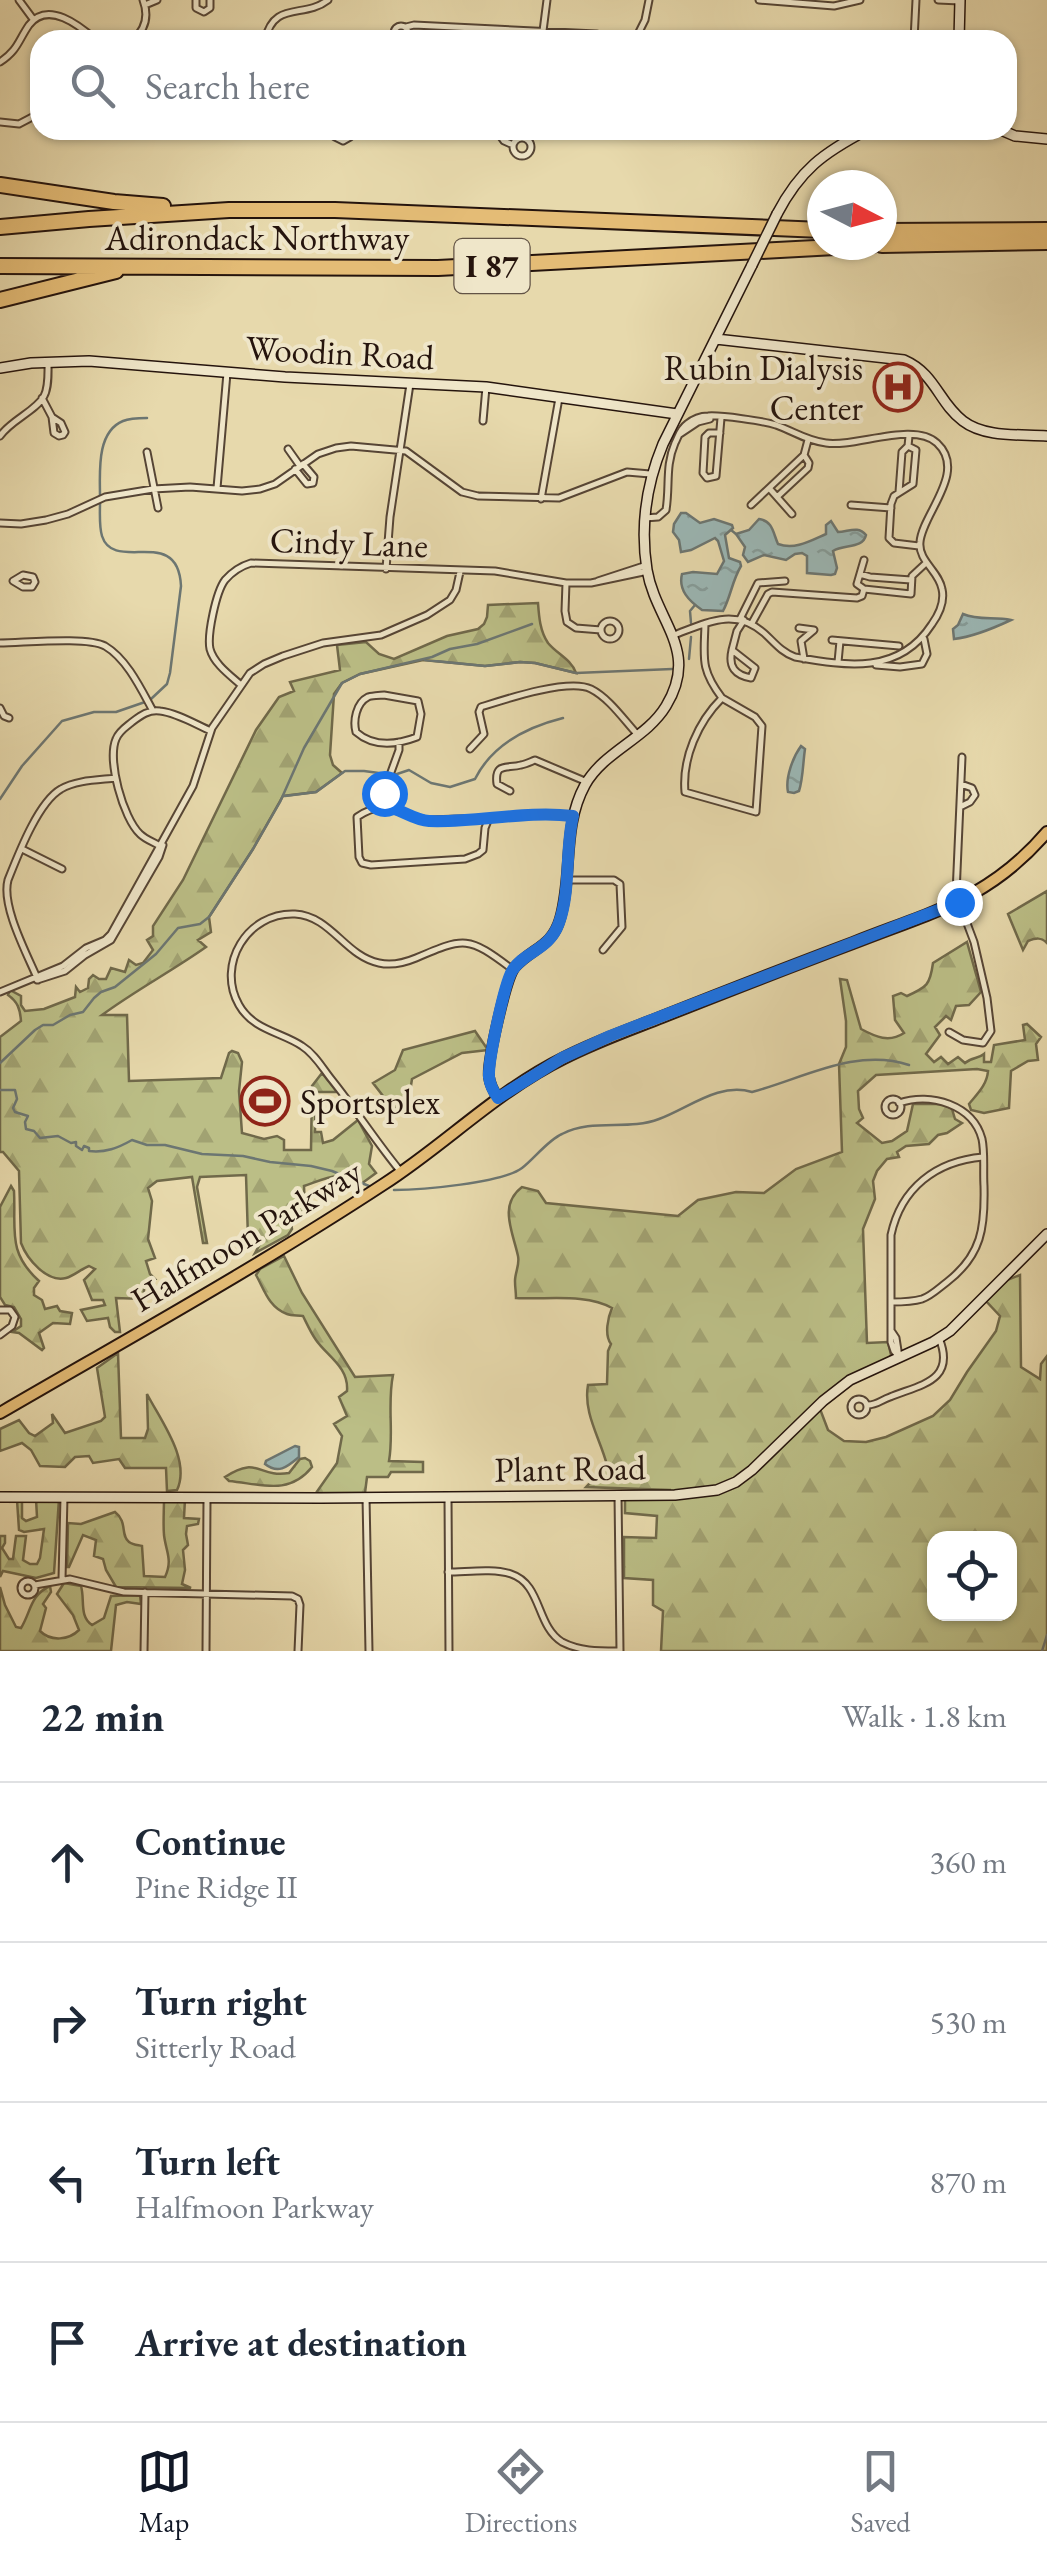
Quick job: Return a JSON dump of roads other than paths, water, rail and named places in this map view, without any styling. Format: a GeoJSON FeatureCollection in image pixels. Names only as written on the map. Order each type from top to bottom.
{"type":"FeatureCollection","features":[{"type":"Feature","properties":{"kind":"highway"},"geometry":{"type":"LineString","coordinates":[[0,185],[114,202],[229,210]]}},
{"type":"Feature","properties":{"kind":"highway","name":"Adirondack Northway"},"geometry":{"type":"LineString","coordinates":[[0,227],[229,210],[335,210],[807,229]]}},
{"type":"Feature","properties":{"kind":"highway"},"geometry":{"type":"LineString","coordinates":[[897,231],[1047,230]]}},
{"type":"Feature","properties":{"kind":"highway"},"geometry":{"type":"LineString","coordinates":[[897,245],[1047,242]]}},
{"type":"Feature","properties":{"kind":"highway","name":"Adirondack Northway"},"geometry":{"type":"LineString","coordinates":[[0,266],[380,270],[807,248]]}},
{"type":"Feature","properties":{"kind":"highway"},"geometry":{"type":"LineString","coordinates":[[0,300],[147,265]]}},
{"type":"Feature","properties":{"kind":"main road","name":"Halfmoon Parkway"},"geometry":{"type":"LineString","coordinates":[[0,1413],[274,1253],[401,1172],[498,1098],[562,1058],[959,902],[1012,868],[1047,832]]}},
{"type":"Feature","properties":{"kind":"street"},"geometry":{"type":"LineString","coordinates":[[20,0],[33,20]]}},
{"type":"Feature","properties":{"kind":"street"},"geometry":{"type":"LineString","coordinates":[[143,30],[144,2],[157,0]]}},
{"type":"Feature","properties":{"kind":"street"},"geometry":{"type":"LineString","coordinates":[[195,0],[196,8],[204,12],[210,8],[210,0]]}},
{"type":"Feature","properties":{"kind":"street"},"geometry":{"type":"LineString","coordinates":[[268,30],[284,12],[316,8],[328,0]]}},
{"type":"Feature","properties":{"kind":"street"},"geometry":{"type":"LineString","coordinates":[[543,30],[547,0]]}},
{"type":"Feature","properties":{"kind":"street"},"geometry":{"type":"LineString","coordinates":[[640,30],[649,0]]}},
{"type":"Feature","properties":{"kind":"street"},"geometry":{"type":"LineString","coordinates":[[759,0],[834,6],[860,0]]}},
{"type":"Feature","properties":{"kind":"street"},"geometry":{"type":"LineString","coordinates":[[914,30],[916,0]]}},
{"type":"Feature","properties":{"kind":"street"},"geometry":{"type":"LineString","coordinates":[[938,0],[960,0],[958,30]]}},
{"type":"Feature","properties":{"kind":"street"},"geometry":{"type":"LineString","coordinates":[[0,62],[17,47],[33,20],[48,14],[73,19],[85,30]]}},
{"type":"Feature","properties":{"kind":"street"},"geometry":{"type":"LineString","coordinates":[[406,27],[518,30]]}},
{"type":"Feature","properties":{"kind":"street"},"geometry":{"type":"LineString","coordinates":[[0,122],[19,124],[30,118]]}},
{"type":"Feature","properties":{"kind":"street"},"geometry":{"type":"LineString","coordinates":[[1017,136],[1047,139]]}},
{"type":"Feature","properties":{"kind":"street"},"geometry":{"type":"LineString","coordinates":[[503,140],[513,145]]}},
{"type":"Feature","properties":{"kind":"street"},"geometry":{"type":"LineString","coordinates":[[498,1098],[489,1072],[502,1006],[513,970],[540,950],[554,934],[561,916],[573,816],[582,783],[660,715],[674,691],[679,668],[674,636],[647,568],[645,518],[651,474],[676,414],[794,185],[816,160],[848,140]]}},
{"type":"Feature","properties":{"kind":"street"},"geometry":{"type":"LineString","coordinates":[[716,340],[904,360],[928,375],[955,414],[969,425],[994,432],[1047,436]]}},
{"type":"Feature","properties":{"kind":"street"},"geometry":{"type":"LineString","coordinates":[[0,436],[42,398],[48,362]]}},
{"type":"Feature","properties":{"kind":"street","name":"Woodin Road"},"geometry":{"type":"LineString","coordinates":[[0,368],[48,362],[122,363],[227,373],[486,387],[676,414]]}},
{"type":"Feature","properties":{"kind":"street"},"geometry":{"type":"LineString","coordinates":[[217,488],[227,373]]}},
{"type":"Feature","properties":{"kind":"street"},"geometry":{"type":"LineString","coordinates":[[386,569],[410,384]]}},
{"type":"Feature","properties":{"kind":"street"},"geometry":{"type":"LineString","coordinates":[[482,421],[486,387]]}},
{"type":"Feature","properties":{"kind":"street"},"geometry":{"type":"LineString","coordinates":[[42,398],[52,417]]}},
{"type":"Feature","properties":{"kind":"street"},"geometry":{"type":"LineString","coordinates":[[541,499],[560,398]]}},
{"type":"Feature","properties":{"kind":"street"},"geometry":{"type":"LineString","coordinates":[[645,518],[658,517],[666,510],[668,465],[680,434],[698,422],[719,418],[768,423],[808,440],[839,444],[876,437],[924,437],[937,442],[947,466],[940,497],[919,546],[943,594],[938,615],[924,636],[902,655],[872,663],[804,658],[784,652],[742,619],[716,620],[674,636]]}},
{"type":"Feature","properties":{"kind":"street"},"geometry":{"type":"LineString","coordinates":[[719,418],[720,433],[716,476],[705,478],[706,437],[709,433],[720,433]]}},
{"type":"Feature","properties":{"kind":"street"},"geometry":{"type":"LineString","coordinates":[[898,492],[902,452],[908,446],[909,436]]}},
{"type":"Feature","properties":{"kind":"street"},"geometry":{"type":"LineString","coordinates":[[750,505],[804,456],[808,440]]}},
{"type":"Feature","properties":{"kind":"street"},"geometry":{"type":"LineString","coordinates":[[908,446],[916,450],[913,484],[894,496],[890,539],[919,546]]}},
{"type":"Feature","properties":{"kind":"street"},"geometry":{"type":"LineString","coordinates":[[288,448],[299,466]]}},
{"type":"Feature","properties":{"kind":"street"},"geometry":{"type":"LineString","coordinates":[[0,523],[46,520],[105,498],[153,488],[260,489],[336,448],[401,450],[462,492],[478,496],[566,496],[627,472],[651,474]]}},
{"type":"Feature","properties":{"kind":"street"},"geometry":{"type":"LineString","coordinates":[[147,452],[158,508]]}},
{"type":"Feature","properties":{"kind":"street"},"geometry":{"type":"LineString","coordinates":[[778,498],[808,468],[804,456]]}},
{"type":"Feature","properties":{"kind":"street"},"geometry":{"type":"LineString","coordinates":[[769,488],[792,514]]}},
{"type":"Feature","properties":{"kind":"street"},"geometry":{"type":"LineString","coordinates":[[851,505],[891,508]]}},
{"type":"Feature","properties":{"kind":"street"},"geometry":{"type":"LineString","coordinates":[[864,560],[858,585],[864,589],[910,594],[910,580]]}},
{"type":"Feature","properties":{"kind":"street","name":"Cindy Lane"},"geometry":{"type":"LineString","coordinates":[[241,686],[212,655],[210,642],[222,586],[236,570],[251,563],[495,571],[595,583],[647,568]]}},
{"type":"Feature","properties":{"kind":"street"},"geometry":{"type":"LineString","coordinates":[[910,580],[926,563]]}},
{"type":"Feature","properties":{"kind":"street"},"geometry":{"type":"LineString","coordinates":[[0,992],[73,962],[109,938],[193,786],[211,731],[255,668],[323,643],[381,635],[427,615],[450,600],[460,572]]}},
{"type":"Feature","properties":{"kind":"street"},"geometry":{"type":"LineString","coordinates":[[860,574],[910,580]]}},
{"type":"Feature","properties":{"kind":"street"},"geometry":{"type":"LineString","coordinates":[[0,581],[13,581]]}},
{"type":"Feature","properties":{"kind":"street"},"geometry":{"type":"LineString","coordinates":[[732,650],[754,667],[752,678],[731,667],[730,662],[732,650],[742,619],[758,583],[785,581]]}},
{"type":"Feature","properties":{"kind":"street"},"geometry":{"type":"LineString","coordinates":[[566,582],[568,622],[573,628],[601,630]]}},
{"type":"Feature","properties":{"kind":"street"},"geometry":{"type":"LineString","coordinates":[[752,624],[772,592],[857,598],[864,589]]}},
{"type":"Feature","properties":{"kind":"street"},"geometry":{"type":"LineString","coordinates":[[704,624],[707,678],[722,698],[755,717],[762,726],[756,812],[685,792],[691,748],[722,698]]}},
{"type":"Feature","properties":{"kind":"street"},"geometry":{"type":"LineString","coordinates":[[800,628],[814,630],[801,641],[804,658]]}},
{"type":"Feature","properties":{"kind":"street"},"geometry":{"type":"LineString","coordinates":[[872,663],[920,666],[927,654],[924,636]]}},
{"type":"Feature","properties":{"kind":"street"},"geometry":{"type":"LineString","coordinates":[[0,643],[72,641],[104,645],[130,673],[154,711]]}},
{"type":"Feature","properties":{"kind":"street"},"geometry":{"type":"LineString","coordinates":[[838,662],[836,641],[899,646]]}},
{"type":"Feature","properties":{"kind":"street"},"geometry":{"type":"LineString","coordinates":[[470,749],[483,736],[479,712],[482,706],[576,686],[598,694],[637,734]]}},
{"type":"Feature","properties":{"kind":"street"},"geometry":{"type":"LineString","coordinates":[[391,695],[418,701],[418,735],[399,742],[370,741],[356,732],[355,716],[366,698],[391,695]]}},
{"type":"Feature","properties":{"kind":"street"},"geometry":{"type":"LineString","coordinates":[[0,708],[9,718]]}},
{"type":"Feature","properties":{"kind":"street"},"geometry":{"type":"LineString","coordinates":[[162,845],[140,834],[128,817],[116,778],[114,749],[118,735],[137,718],[154,711],[166,712],[211,731]]}},
{"type":"Feature","properties":{"kind":"street"},"geometry":{"type":"LineString","coordinates":[[384,806],[399,742]]}},
{"type":"Feature","properties":{"kind":"street"},"geometry":{"type":"LineString","coordinates":[[949,1032],[963,1040],[983,1043],[991,1031],[982,974],[955,884],[962,757]]}},
{"type":"Feature","properties":{"kind":"street"},"geometry":{"type":"LineString","coordinates":[[510,791],[499,787],[498,772],[507,765],[539,760],[582,783]]}},
{"type":"Feature","properties":{"kind":"street"},"geometry":{"type":"LineString","coordinates":[[564,773],[582,783]]}},
{"type":"Feature","properties":{"kind":"street"},"geometry":{"type":"LineString","coordinates":[[35,978],[7,900],[6,885],[45,804],[56,791],[74,784],[116,778]]}},
{"type":"Feature","properties":{"kind":"street"},"geometry":{"type":"LineString","coordinates":[[960,807],[975,795],[972,788],[961,784]]}},
{"type":"Feature","properties":{"kind":"street"},"geometry":{"type":"LineString","coordinates":[[489,818],[484,828],[483,850],[474,856],[365,864],[359,858],[357,817],[384,806],[421,820],[467,821],[489,818],[548,815],[573,816]]}},
{"type":"Feature","properties":{"kind":"street"},"geometry":{"type":"LineString","coordinates":[[22,848],[62,869]]}},
{"type":"Feature","properties":{"kind":"street"},"geometry":{"type":"LineString","coordinates":[[566,880],[614,880],[620,884],[622,927],[604,950]]}},
{"type":"Feature","properties":{"kind":"street"},"geometry":{"type":"LineString","coordinates":[[401,1172],[305,1047],[252,1020],[242,1010],[234,996],[232,979],[232,961],[239,945],[248,931],[262,922],[296,914],[326,925],[362,956],[378,963],[401,964],[453,942],[492,954],[513,970]]}},
{"type":"Feature","properties":{"kind":"street"},"geometry":{"type":"LineString","coordinates":[[891,1302],[916,1301],[959,1273],[974,1252],[984,1222],[983,1142],[978,1128],[956,1106],[940,1101],[900,1102]]}},
{"type":"Feature","properties":{"kind":"street"},"geometry":{"type":"LineString","coordinates":[[900,1357],[891,1331],[894,1220],[914,1187],[928,1175],[950,1163],[983,1158]]}},
{"type":"Feature","properties":{"kind":"street","name":"Plant Road"},"geometry":{"type":"LineString","coordinates":[[0,1497],[366,1498],[718,1490],[736,1482],[837,1390],[939,1338],[966,1317],[1047,1234]]}},
{"type":"Feature","properties":{"kind":"street"},"geometry":{"type":"LineString","coordinates":[[0,1310],[10,1310],[15,1317],[12,1326],[0,1335]]}},
{"type":"Feature","properties":{"kind":"street"},"geometry":{"type":"LineString","coordinates":[[868,1406],[930,1382],[942,1360],[939,1338]]}},
{"type":"Feature","properties":{"kind":"street"},"geometry":{"type":"LineString","coordinates":[[448,1572],[515,1575],[527,1584],[544,1622],[558,1639],[581,1649],[618,1651],[618,1495]]}},
{"type":"Feature","properties":{"kind":"street"},"geometry":{"type":"LineString","coordinates":[[206,1651],[207,1496]]}},
{"type":"Feature","properties":{"kind":"street"},"geometry":{"type":"LineString","coordinates":[[62,1579],[64,1497]]}},
{"type":"Feature","properties":{"kind":"street"},"geometry":{"type":"LineString","coordinates":[[448,1497],[449,1651]]}},
{"type":"Feature","properties":{"kind":"street"},"geometry":{"type":"LineString","coordinates":[[366,1498],[368,1651]]}},
{"type":"Feature","properties":{"kind":"street"},"geometry":{"type":"LineString","coordinates":[[34,1585],[77,1579],[117,1592],[292,1596],[300,1604],[298,1651]]}},
{"type":"Feature","properties":{"kind":"street"},"geometry":{"type":"LineString","coordinates":[[144,1651],[145,1592]]}},
{"type":"Feature","properties":{"kind":"water"},"geometry":{"type":"Polygon","coordinates":[[[681,513],[700,523],[714,519],[732,525],[725,535],[729,558],[741,566],[723,611],[702,610],[683,590],[682,574],[717,574],[724,561],[715,538],[681,552],[673,532],[681,513]]]}},
{"type":"Feature","properties":{"kind":"water"},"geometry":{"type":"Polygon","coordinates":[[[759,519],[770,525],[778,544],[784,546],[802,544],[826,534],[826,525],[831,521],[838,532],[856,530],[866,535],[857,544],[833,551],[835,574],[807,573],[807,556],[802,553],[786,560],[764,555],[748,562],[743,555],[745,547],[736,534],[749,530],[759,519]]]}},
{"type":"Feature","properties":{"kind":"water"},"geometry":{"type":"Polygon","coordinates":[[[963,614],[1011,620],[954,639],[953,629],[963,614]]]}},
{"type":"Feature","properties":{"kind":"water"},"geometry":{"type":"Polygon","coordinates":[[[801,746],[805,749],[799,791],[788,792],[790,768],[801,746]]]}},
{"type":"Feature","properties":{"kind":"water"},"geometry":{"type":"Polygon","coordinates":[[[299,1447],[299,1457],[287,1466],[275,1469],[265,1464],[266,1461],[299,1447]]]}},
{"type":"Feature","properties":{"kind":"waterway"},"geometry":{"type":"LineString","coordinates":[[100,496],[101,454],[108,434],[123,421],[147,418]]}},
{"type":"Feature","properties":{"kind":"waterway"},"geometry":{"type":"LineString","coordinates":[[100,503],[101,532],[109,547],[158,553],[169,557],[177,568],[181,586],[170,673],[167,684],[151,699]]}},
{"type":"Feature","properties":{"kind":"waterway"},"geometry":{"type":"LineString","coordinates":[[731,530],[736,534]]}},
{"type":"Feature","properties":{"kind":"waterway"},"geometry":{"type":"LineString","coordinates":[[691,623],[690,611],[695,605]]}},
{"type":"Feature","properties":{"kind":"waterway"},"geometry":{"type":"LineString","coordinates":[[0,1063],[43,1025],[53,1025],[83,1012],[101,992],[115,987],[156,954],[178,928],[200,924],[209,917],[280,802],[304,748],[342,683],[360,674],[477,644],[532,624]]}},
{"type":"Feature","properties":{"kind":"waterway"},"geometry":{"type":"LineString","coordinates":[[689,659],[691,637]]}},
{"type":"Feature","properties":{"kind":"waterway"},"geometry":{"type":"LineString","coordinates":[[425,660],[485,666],[535,663],[576,673],[672,669]]}},
{"type":"Feature","properties":{"kind":"waterway"},"geometry":{"type":"LineString","coordinates":[[0,799],[22,766],[62,721],[94,712],[116,712],[145,702]]}},
{"type":"Feature","properties":{"kind":"waterway"},"geometry":{"type":"LineString","coordinates":[[285,796],[316,792],[345,771],[394,775],[409,770],[431,783],[450,787],[475,779],[491,756],[512,739],[563,718]]}},
{"type":"Feature","properties":{"kind":"waterway"},"geometry":{"type":"LineString","coordinates":[[394,1190],[497,1178],[522,1168],[552,1141],[574,1129],[647,1122],[728,1090],[752,1092],[849,1062],[889,1060],[909,1065]]}},
{"type":"Feature","properties":{"kind":"waterway"},"geometry":{"type":"LineString","coordinates":[[0,1090],[15,1090],[13,1108],[28,1116],[26,1129],[40,1138],[58,1136],[76,1142],[82,1150],[84,1146],[89,1151],[106,1151],[132,1140],[202,1154],[311,1166],[369,1186]]}},
{"type":"Feature","properties":{"kind":"waterway"},"geometry":{"type":"LineString","coordinates":[[1042,1651],[1047,1635]]}},
{"type":"Feature","properties":{"kind":"place","name":"Rubin Dialysis Center"},"geometry":{"type":"Point","coordinates":[898,387]}},
{"type":"Feature","properties":{"kind":"place","name":"Sportsplex"},"geometry":{"type":"Point","coordinates":[265,1101]}}]}
